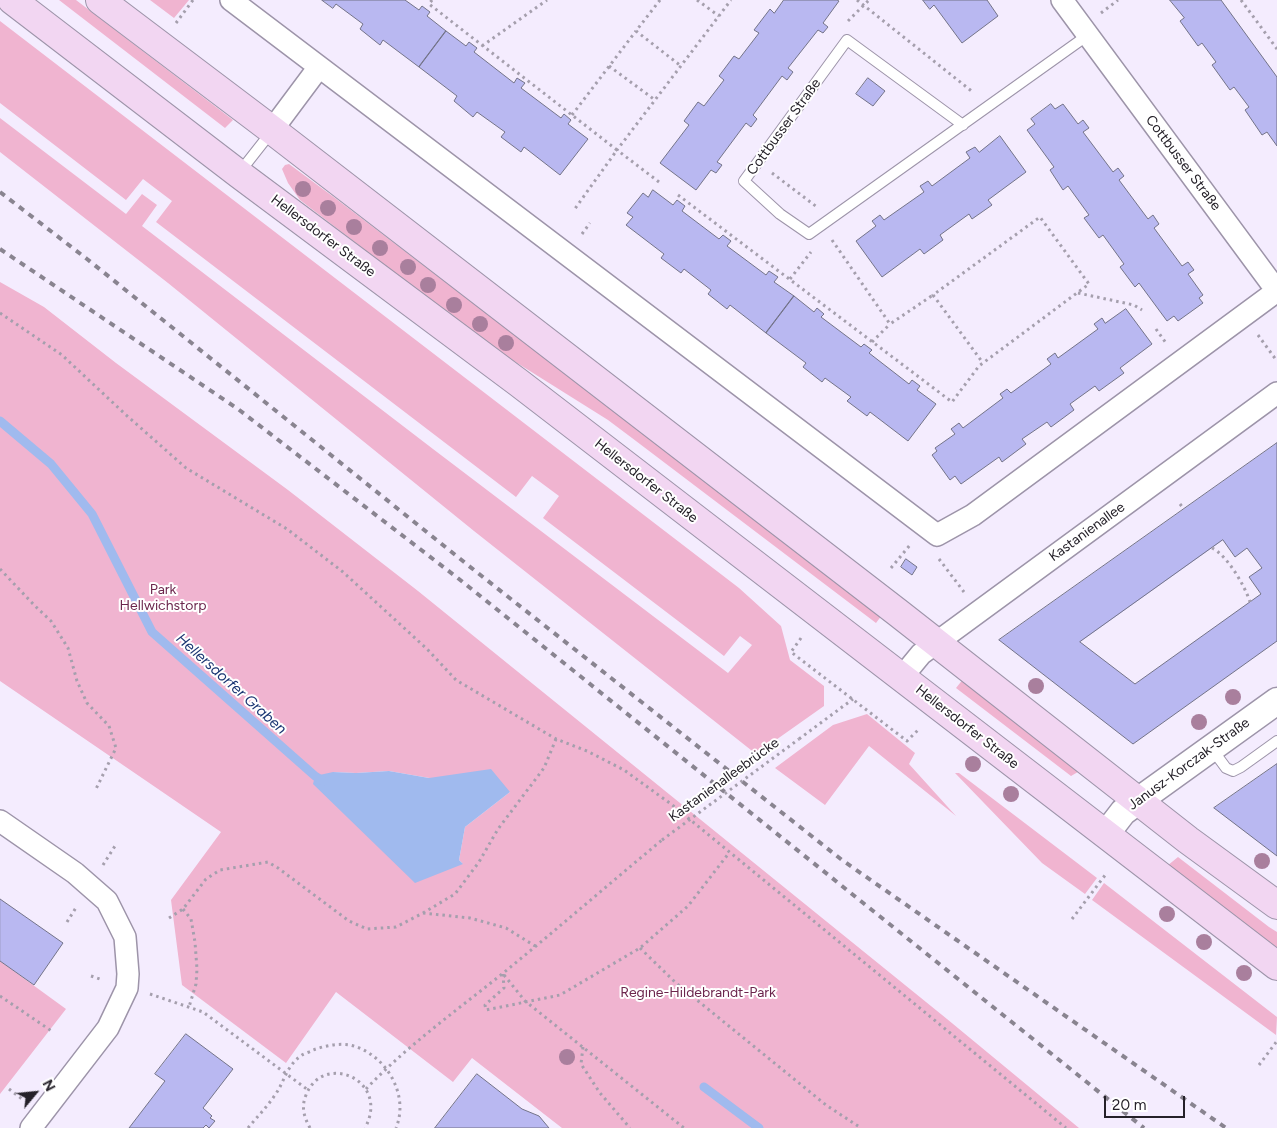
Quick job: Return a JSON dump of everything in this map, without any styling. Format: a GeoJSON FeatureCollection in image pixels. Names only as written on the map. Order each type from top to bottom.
{"type":"FeatureCollection","features":[{"type":"Feature","properties":{"kind":"main road","name":"Hellersdorfer Straße"},"geometry":{"type":"LineString","coordinates":[[12,0],[239,174],[519,383],[1277,966]]}},
{"type":"Feature","properties":{"kind":"main road"},"geometry":{"type":"LineString","coordinates":[[100,0],[272,130],[1188,840],[1277,905]]}},
{"type":"Feature","properties":{"kind":"street"},"geometry":{"type":"LineString","coordinates":[[231,0],[937,535],[973,515],[1277,291]]}},
{"type":"Feature","properties":{"kind":"street","name":"Cottbusser Straße"},"geometry":{"type":"LineString","coordinates":[[1062,0],[1277,291]]}},
{"type":"Feature","properties":{"kind":"street"},"geometry":{"type":"LineString","coordinates":[[272,130],[319,67]]}},
{"type":"Feature","properties":{"kind":"street","name":"Kastanienallee"},"geometry":{"type":"LineString","coordinates":[[902,677],[921,654],[935,643],[1277,393]]}},
{"type":"Feature","properties":{"kind":"street","name":"Janusz-Korczak-Straße"},"geometry":{"type":"LineString","coordinates":[[1106,834],[1123,812],[1277,700]]}},
{"type":"Feature","properties":{"kind":"street"},"geometry":{"type":"LineString","coordinates":[[0,821],[75,873],[107,901],[125,937],[128,974],[127,988],[108,1028],[31,1128]]}},
{"type":"Feature","properties":{"kind":"lane","name":"Cottbusser Straße"},"geometry":{"type":"LineString","coordinates":[[963,125],[847,40],[744,181],[780,214],[809,234],[990,106],[1088,35]]}},
{"type":"Feature","properties":{"kind":"lane"},"geometry":{"type":"LineString","coordinates":[[239,174],[272,130]]}},
{"type":"Feature","properties":{"kind":"lane"},"geometry":{"type":"LineString","coordinates":[[1212,748],[1226,768],[1233,770],[1241,767],[1277,740]]}},
{"type":"Feature","properties":{"kind":"path"},"geometry":{"type":"LineString","coordinates":[[174,25],[193,0]]}},
{"type":"Feature","properties":{"kind":"path"},"geometry":{"type":"LineString","coordinates":[[424,0],[659,182]]}},
{"type":"Feature","properties":{"kind":"path"},"geometry":{"type":"LineString","coordinates":[[429,4],[432,0]]}},
{"type":"Feature","properties":{"kind":"path"},"geometry":{"type":"LineString","coordinates":[[482,46],[547,0]]}},
{"type":"Feature","properties":{"kind":"path"},"geometry":{"type":"LineString","coordinates":[[572,116],[660,0]]}},
{"type":"Feature","properties":{"kind":"path"},"geometry":{"type":"LineString","coordinates":[[697,0],[718,16]]}},
{"type":"Feature","properties":{"kind":"path"},"geometry":{"type":"LineString","coordinates":[[574,210],[731,0]]}},
{"type":"Feature","properties":{"kind":"path"},"geometry":{"type":"LineString","coordinates":[[857,0],[990,106]]}},
{"type":"Feature","properties":{"kind":"path"},"geometry":{"type":"LineString","coordinates":[[863,5],[869,0]]}},
{"type":"Feature","properties":{"kind":"path"},"geometry":{"type":"LineString","coordinates":[[1241,0],[1277,49]]}},
{"type":"Feature","properties":{"kind":"path"},"geometry":{"type":"LineString","coordinates":[[636,32],[681,66]]}},
{"type":"Feature","properties":{"kind":"path"},"geometry":{"type":"LineString","coordinates":[[1273,43],[1277,40]]}},
{"type":"Feature","properties":{"kind":"path"},"geometry":{"type":"LineString","coordinates":[[609,66],[655,100]]}},
{"type":"Feature","properties":{"kind":"path"},"geometry":{"type":"LineString","coordinates":[[758,162],[832,218]]}},
{"type":"Feature","properties":{"kind":"path"},"geometry":{"type":"LineString","coordinates":[[678,195],[872,342],[952,402],[983,363],[1088,284],[1040,217],[890,324],[872,342]]}},
{"type":"Feature","properties":{"kind":"path"},"geometry":{"type":"LineString","coordinates":[[824,243],[830,238],[890,324]]}},
{"type":"Feature","properties":{"kind":"path"},"geometry":{"type":"LineString","coordinates":[[790,280],[812,251]]}},
{"type":"Feature","properties":{"kind":"path"},"geometry":{"type":"LineString","coordinates":[[1078,293],[1134,304],[1142,310]]}},
{"type":"Feature","properties":{"kind":"path"},"geometry":{"type":"LineString","coordinates":[[933,295],[983,363]]}},
{"type":"Feature","properties":{"kind":"path"},"geometry":{"type":"LineString","coordinates":[[0,314],[62,355],[124,414],[186,468],[286,529],[343,572],[428,649],[456,680],[556,739],[588,751],[624,770],[671,804],[1066,1128]]}},
{"type":"Feature","properties":{"kind":"path"},"geometry":{"type":"LineString","coordinates":[[1244,316],[1277,361]]}},
{"type":"Feature","properties":{"kind":"path"},"geometry":{"type":"LineString","coordinates":[[1156,329],[1171,350]]}},
{"type":"Feature","properties":{"kind":"path"},"geometry":{"type":"LineString","coordinates":[[1180,504],[1184,509]]}},
{"type":"Feature","properties":{"kind":"path"},"geometry":{"type":"LineString","coordinates":[[890,568],[915,539]]}},
{"type":"Feature","properties":{"kind":"path"},"geometry":{"type":"LineString","coordinates":[[1212,548],[1219,552],[1246,590],[1250,602]]}},
{"type":"Feature","properties":{"kind":"path"},"geometry":{"type":"LineString","coordinates":[[0,569],[51,621],[68,648],[77,681],[87,703],[109,726],[116,748],[96,789]]}},
{"type":"Feature","properties":{"kind":"path"},"geometry":{"type":"LineString","coordinates":[[801,638],[791,652],[907,741],[919,730]]}},
{"type":"Feature","properties":{"kind":"path","name":"Kastanienalleebrücke"},"geometry":{"type":"LineString","coordinates":[[366,1089],[386,1068],[432,1027],[503,974],[662,840],[853,699]]}},
{"type":"Feature","properties":{"kind":"path"},"geometry":{"type":"LineString","coordinates":[[169,918],[183,909],[206,879],[220,870],[268,862],[349,921],[367,929],[396,927],[455,894],[479,862],[498,829],[544,768],[556,739]]}},
{"type":"Feature","properties":{"kind":"path"},"geometry":{"type":"LineString","coordinates":[[503,974],[504,988],[485,1005],[486,1010],[560,995],[640,948],[688,906],[730,853]]}},
{"type":"Feature","properties":{"kind":"path"},"geometry":{"type":"LineString","coordinates":[[1072,919],[1106,874]]}},
{"type":"Feature","properties":{"kind":"path"},"geometry":{"type":"LineString","coordinates":[[183,909],[191,919],[197,969],[196,984],[189,1007]]}},
{"type":"Feature","properties":{"kind":"path"},"geometry":{"type":"LineString","coordinates":[[423,913],[470,918],[506,928],[535,946]]}},
{"type":"Feature","properties":{"kind":"path"},"geometry":{"type":"LineString","coordinates":[[640,948],[676,983],[826,1105],[861,1128]]}},
{"type":"Feature","properties":{"kind":"path"},"geometry":{"type":"LineString","coordinates":[[503,974],[525,1001],[684,1128]]}},
{"type":"Feature","properties":{"kind":"path"},"geometry":{"type":"LineString","coordinates":[[127,988],[204,1012],[308,1090]]}},
{"type":"Feature","properties":{"kind":"path"},"geometry":{"type":"LineString","coordinates":[[0,996],[53,1032]]}},
{"type":"Feature","properties":{"kind":"path"},"geometry":{"type":"LineString","coordinates":[[1258,1065],[1277,1041]]}},
{"type":"Feature","properties":{"kind":"path"},"geometry":{"type":"LineString","coordinates":[[248,1128],[276,1094],[286,1072],[303,1054],[326,1045],[350,1045],[373,1055],[390,1073],[399,1095],[399,1120],[396,1128]]}},
{"type":"Feature","properties":{"kind":"path"},"geometry":{"type":"LineString","coordinates":[[583,1047],[581,1064],[600,1093],[630,1128]]}},
{"type":"Feature","properties":{"kind":"path"},"geometry":{"type":"LineString","coordinates":[[310,1128],[305,1120],[303,1110],[308,1090],[325,1075],[336,1073],[348,1075],[358,1080],[371,1098],[372,1109],[366,1128]]}},
{"type":"Feature","properties":{"kind":"green space"},"geometry":{"type":"Polygon","coordinates":[[[59,0],[76,0],[233,120],[225,128],[59,0]]]}},
{"type":"Feature","properties":{"kind":"green space"},"geometry":{"type":"Polygon","coordinates":[[[150,0],[189,0],[174,18],[150,0]]]}},
{"type":"Feature","properties":{"kind":"green space"},"geometry":{"type":"Polygon","coordinates":[[[0,21],[739,588],[781,626],[790,660],[824,686],[824,706],[756,754],[474,531],[168,283],[0,152],[0,118],[126,214],[142,194],[157,205],[142,226],[728,673],[752,645],[740,636],[724,656],[543,518],[559,496],[532,476],[516,497],[156,222],[172,201],[143,179],[126,200],[0,103],[0,21]]]}},
{"type":"Feature","properties":{"kind":"green space"},"geometry":{"type":"Polygon","coordinates":[[[289,164],[882,615],[876,623],[608,420],[490,346],[300,200],[288,183],[282,169],[285,165],[289,164]]]}},
{"type":"Feature","properties":{"kind":"green space","name":"Park Hellwichstorp"},"geometry":{"type":"Polygon","coordinates":[[[0,282],[44,307],[116,363],[288,490],[418,591],[1079,1128],[562,1128],[472,1058],[453,1082],[336,992],[286,1063],[182,985],[171,900],[221,832],[0,681],[0,282]],[[389,771],[333,772],[463,864],[459,860],[465,827],[510,792],[389,771]]]}},
{"type":"Feature","properties":{"kind":"green space"},"geometry":{"type":"Polygon","coordinates":[[[964,678],[1083,769],[1071,776],[956,688],[964,678]]]}},
{"type":"Feature","properties":{"kind":"green space"},"geometry":{"type":"Polygon","coordinates":[[[867,714],[915,753],[909,764],[956,816],[869,746],[825,805],[775,768],[833,725],[867,714]]]}},
{"type":"Feature","properties":{"kind":"green space"},"geometry":{"type":"Polygon","coordinates":[[[955,773],[959,773],[1097,878],[1085,894],[1042,863],[955,773]]]}},
{"type":"Feature","properties":{"kind":"green space"},"geometry":{"type":"Polygon","coordinates":[[[1178,857],[1277,932],[1277,950],[1167,866],[1178,857]]]}},
{"type":"Feature","properties":{"kind":"green space"},"geometry":{"type":"Polygon","coordinates":[[[1104,883],[1277,1017],[1276,1035],[1092,900],[1104,883]]]}},
{"type":"Feature","properties":{"kind":"green space"},"geometry":{"type":"Polygon","coordinates":[[[0,961],[66,1009],[0,1094],[0,961]]]}},
{"type":"Feature","properties":{"kind":"water"},"geometry":{"type":"Polygon","coordinates":[[[491,769],[510,792],[465,827],[459,860],[463,864],[415,883],[313,784],[315,776],[333,772],[389,771],[429,778],[491,769]]]}},
{"type":"Feature","properties":{"kind":"building"},"geometry":{"type":"Polygon","coordinates":[[[322,0],[405,0],[419,10],[422,6],[430,12],[427,16],[446,31],[419,67],[383,40],[380,45],[360,29],[363,24],[336,4],[333,8],[322,0]]]}},
{"type":"Feature","properties":{"kind":"building"},"geometry":{"type":"Polygon","coordinates":[[[784,0],[839,1],[823,23],[828,27],[823,33],[818,30],[788,68],[793,72],[787,80],[782,76],[753,115],[757,119],[751,127],[746,123],[717,162],[722,165],[716,173],[711,170],[696,190],[660,163],[689,125],[684,121],[698,102],[704,106],[724,80],[719,76],[734,56],[739,59],[759,33],[754,30],[770,9],[774,13],[784,0]]]}},
{"type":"Feature","properties":{"kind":"building"},"geometry":{"type":"Polygon","coordinates":[[[923,0],[987,0],[998,16],[962,43],[934,5],[930,9],[923,0]]]}},
{"type":"Feature","properties":{"kind":"building"},"geometry":{"type":"Polygon","coordinates":[[[1170,0],[1221,0],[1277,77],[1277,146],[1267,132],[1262,135],[1245,110],[1249,107],[1234,87],[1230,90],[1212,65],[1216,62],[1202,43],[1198,46],[1180,21],[1184,18],[1170,0]]]}},
{"type":"Feature","properties":{"kind":"building"},"geometry":{"type":"Polygon","coordinates":[[[446,31],[466,46],[469,42],[477,48],[474,52],[514,83],[517,78],[525,83],[521,88],[561,118],[564,114],[571,120],[568,124],[588,139],[560,175],[524,147],[521,152],[501,137],[505,132],[477,112],[473,117],[454,101],[457,96],[419,67],[446,31]]]}},
{"type":"Feature","properties":{"kind":"building"},"geometry":{"type":"Polygon","coordinates":[[[868,78],[885,91],[873,106],[856,94],[868,78]]]}},
{"type":"Feature","properties":{"kind":"building"},"geometry":{"type":"Polygon","coordinates":[[[1051,104],[1055,109],[1063,104],[1078,124],[1083,120],[1089,128],[1083,132],[1113,172],[1118,168],[1124,176],[1119,180],[1148,219],[1153,215],[1159,224],[1154,228],[1182,266],[1188,262],[1194,270],[1188,274],[1203,295],[1199,298],[1203,303],[1178,321],[1174,316],[1167,321],[1139,283],[1135,287],[1120,267],[1124,264],[1103,235],[1099,238],[1084,218],[1089,215],[1068,186],[1063,190],[1050,170],[1054,167],[1027,130],[1035,124],[1031,119],[1051,104]]]}},
{"type":"Feature","properties":{"kind":"building"},"geometry":{"type":"Polygon","coordinates":[[[1000,136],[1026,172],[988,200],[992,205],[972,219],[969,214],[940,235],[943,240],[924,254],[920,249],[882,277],[856,241],[876,226],[872,221],[880,215],[884,220],[924,192],[920,186],[928,181],[932,186],[970,158],[966,152],[975,147],[979,152],[1000,136]]]}},
{"type":"Feature","properties":{"kind":"building"},"geometry":{"type":"Polygon","coordinates":[[[653,190],[673,205],[677,200],[685,206],[682,211],[719,239],[723,235],[731,241],[727,246],[766,275],[769,271],[778,277],[774,282],[794,296],[766,333],[730,305],[727,309],[708,294],[711,290],[684,269],[681,273],[661,258],[664,254],[626,225],[633,217],[627,213],[643,193],[648,197],[653,190]]]}},
{"type":"Feature","properties":{"kind":"building"},"geometry":{"type":"Polygon","coordinates":[[[794,296],[814,312],[817,308],[824,314],[821,317],[861,347],[864,344],[872,350],[869,353],[909,384],[912,380],[920,386],[917,390],[936,404],[908,441],[870,412],[867,416],[847,401],[851,397],[825,378],[822,382],[803,367],[806,363],[766,333],[794,296]]]}},
{"type":"Feature","properties":{"kind":"building"},"geometry":{"type":"Polygon","coordinates":[[[1126,309],[1152,344],[1120,368],[1124,373],[1099,391],[1095,386],[1070,404],[1074,410],[1051,427],[1047,422],[1022,439],[1026,444],[1002,462],[999,457],[961,484],[955,476],[950,480],[932,455],[937,451],[935,448],[955,434],[951,429],[959,423],[963,428],[1003,398],[1000,394],[1007,389],[1011,393],[1051,364],[1047,359],[1055,353],[1058,358],[1098,329],[1094,324],[1102,318],[1105,323],[1126,309]]]}},
{"type":"Feature","properties":{"kind":"building"},"geometry":{"type":"Polygon","coordinates":[[[1277,443],[1277,641],[1133,744],[999,640],[1277,443]],[[1223,540],[1080,642],[1135,684],[1261,594],[1249,577],[1262,568],[1247,548],[1235,557],[1223,540]]]}},
{"type":"Feature","properties":{"kind":"building"},"geometry":{"type":"Polygon","coordinates":[[[906,559],[917,567],[912,575],[901,567],[906,559]]]}},
{"type":"Feature","properties":{"kind":"building"},"geometry":{"type":"Polygon","coordinates":[[[1277,764],[1277,856],[1214,808],[1277,764]]]}},
{"type":"Feature","properties":{"kind":"building"},"geometry":{"type":"Polygon","coordinates":[[[0,899],[63,943],[34,985],[0,961],[0,899]]]}},
{"type":"Feature","properties":{"kind":"building"},"geometry":{"type":"Polygon","coordinates":[[[186,1034],[233,1069],[203,1108],[212,1116],[210,1118],[215,1121],[209,1128],[206,1125],[203,1128],[129,1128],[165,1081],[155,1074],[186,1034]]]}},
{"type":"Feature","properties":{"kind":"building"},"geometry":{"type":"Polygon","coordinates":[[[477,1074],[522,1109],[539,1116],[549,1128],[435,1128],[477,1074]]]}},
{"type":"Feature","properties":{"kind":"waterway","name":"Hellersdorfer Graben"},"geometry":{"type":"LineString","coordinates":[[0,421],[51,464],[92,514],[152,632],[323,781]]}},
{"type":"Feature","properties":{"kind":"waterway","name":"Hellersdorfer Graben"},"geometry":{"type":"LineString","coordinates":[[704,1087],[759,1128]]}},
{"type":"Feature","properties":{"kind":"railway"},"geometry":{"type":"LineString","coordinates":[[0,192],[87,259],[469,566],[842,860],[1226,1128]]}},
{"type":"Feature","properties":{"kind":"railway"},"geometry":{"type":"LineString","coordinates":[[0,249],[238,409],[459,579],[1144,1128]]}},
{"type":"Feature","properties":{"kind":"park label","name":"Regine-Hildebrandt-Park"},"geometry":{"type":"Point","coordinates":[698,993]}}]}
